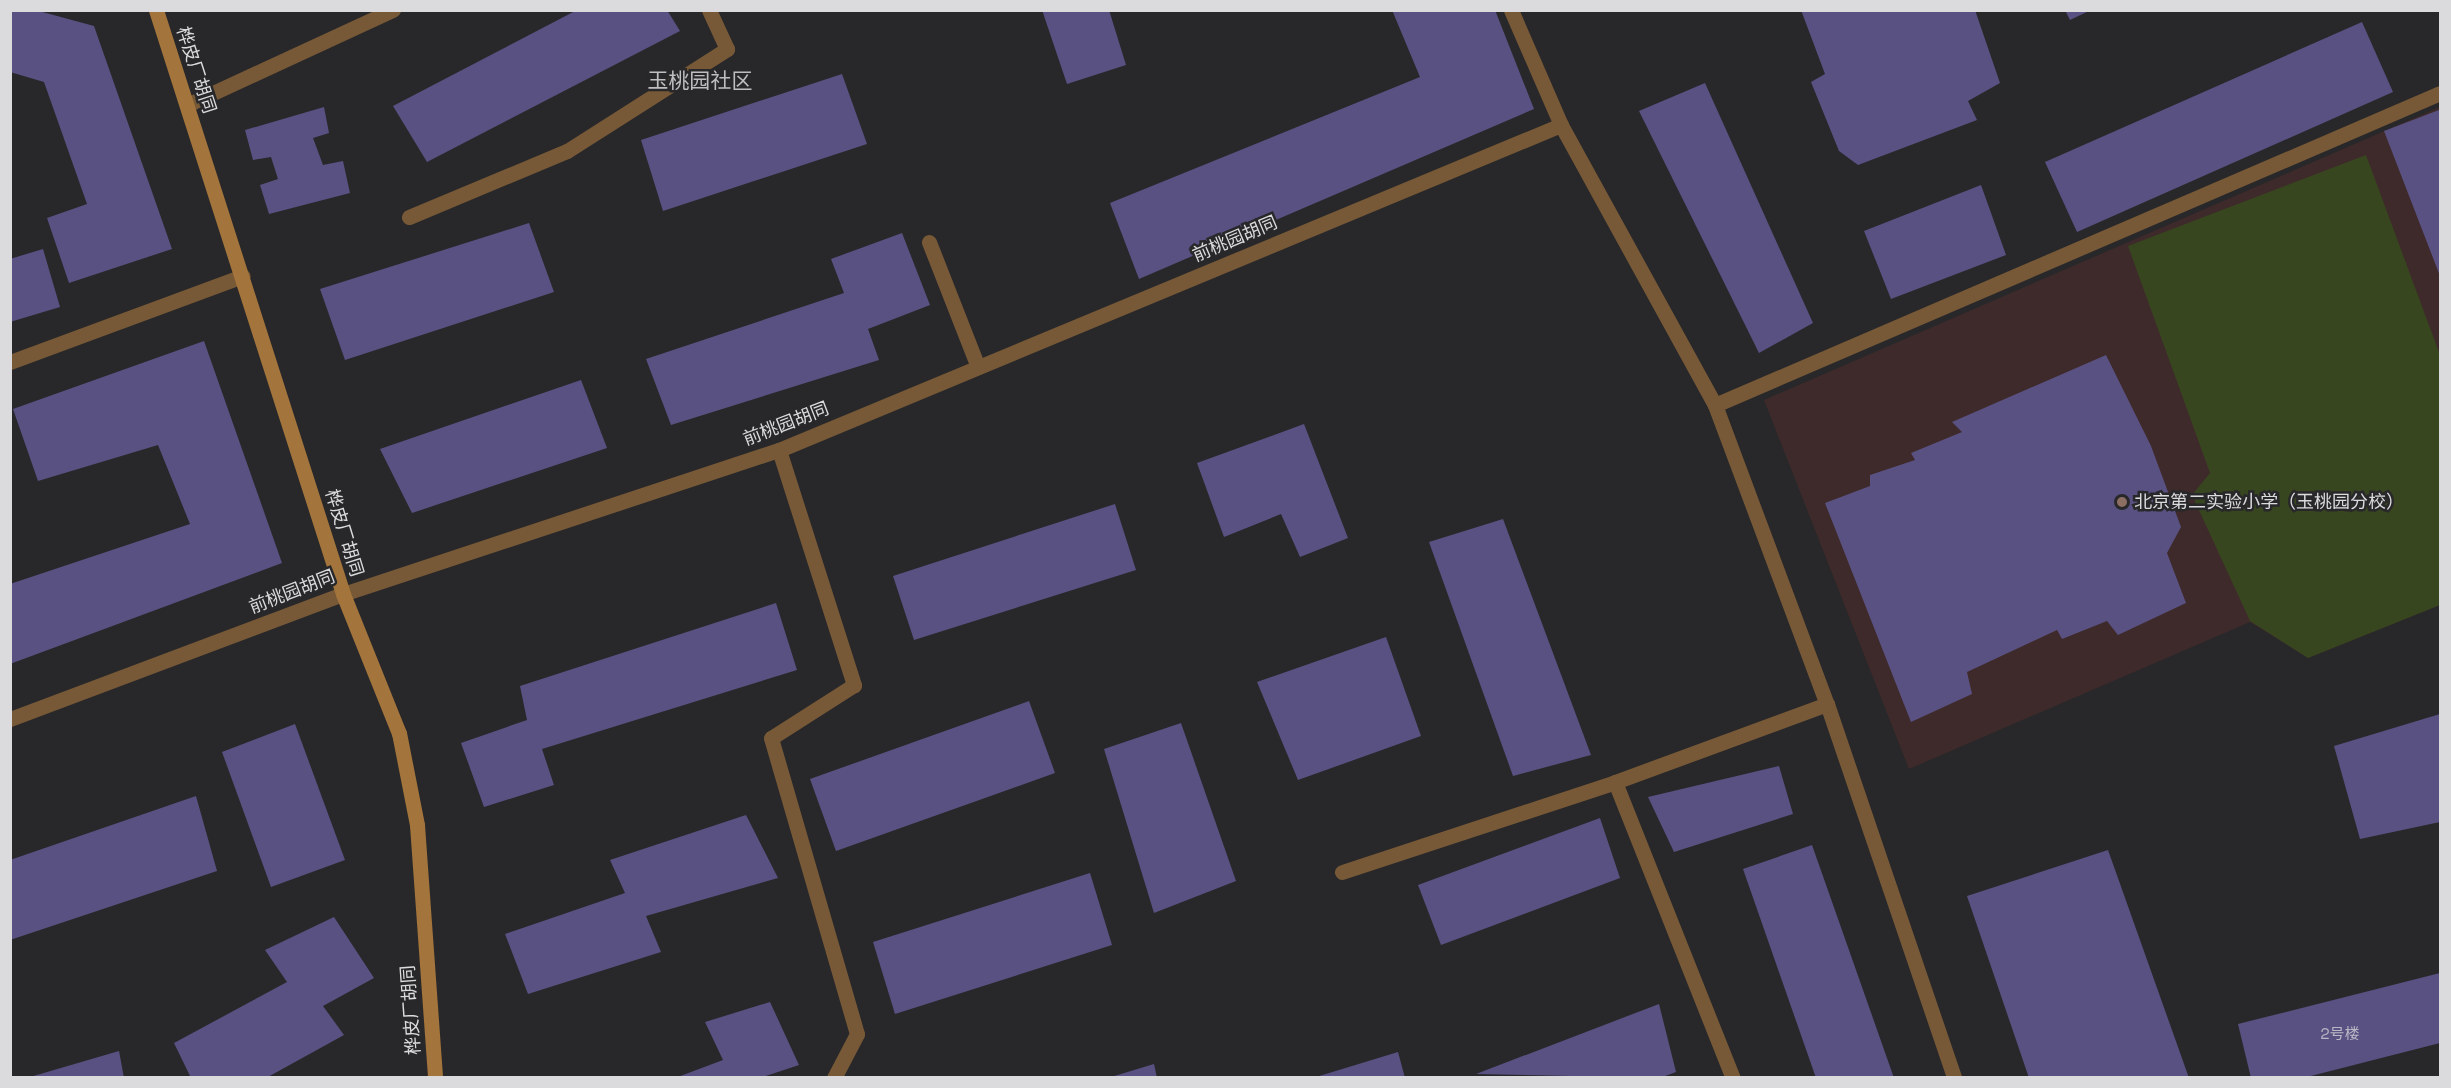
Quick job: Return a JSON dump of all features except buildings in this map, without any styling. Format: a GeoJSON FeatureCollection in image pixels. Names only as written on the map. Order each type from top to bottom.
{"type":"FeatureCollection","features":[{"type":"Feature","properties":{"kind":"street","name":"桦皮厂胡同"},"geometry":{"type":"LineString","coordinates":[[156,10],[343,594],[399,733],[417,825],[435,1077]]}},
{"type":"Feature","properties":{"kind":"street"},"geometry":{"type":"LineString","coordinates":[[187,105],[393,10]]}},
{"type":"Feature","properties":{"kind":"street"},"geometry":{"type":"LineString","coordinates":[[409,217],[567,151],[727,49],[709,10]]}},
{"type":"Feature","properties":{"kind":"street"},"geometry":{"type":"LineString","coordinates":[[1511,10],[1561,125],[1715,405],[1827,704],[1954,1077]]}},
{"type":"Feature","properties":{"kind":"street"},"geometry":{"type":"LineString","coordinates":[[1715,405],[2440,93]]}},
{"type":"Feature","properties":{"kind":"street","name":"前桃园胡同"},"geometry":{"type":"LineString","coordinates":[[10,719],[343,594],[779,450],[1561,125]]}},
{"type":"Feature","properties":{"kind":"street"},"geometry":{"type":"LineString","coordinates":[[929,242],[978,367]]}},
{"type":"Feature","properties":{"kind":"street"},"geometry":{"type":"LineString","coordinates":[[10,362],[243,276]]}},
{"type":"Feature","properties":{"kind":"street"},"geometry":{"type":"LineString","coordinates":[[779,450],[854,685],[771,738],[857,1034],[834,1077]]}},
{"type":"Feature","properties":{"kind":"street"},"geometry":{"type":"LineString","coordinates":[[1342,872],[1615,782],[1827,704]]}},
{"type":"Feature","properties":{"kind":"street"},"geometry":{"type":"LineString","coordinates":[[1615,782],[1733,1077]]}},
{"type":"Feature","properties":{"kind":"shaded area","name":"北京第二实验小学（玉桃园分校）"},"geometry":{"type":"Polygon","coordinates":[[[2440,107],[2440,605],[2308,658],[2250,622],[1909,769],[1764,400],[2440,107]]]}},
{"type":"Feature","properties":{"kind":"green space"},"geometry":{"type":"Polygon","coordinates":[[[2366,155],[2440,355],[2440,605],[2308,658],[2250,621],[2192,495],[2210,473],[2128,246],[2366,155]]]}},
{"type":"Feature","properties":{"kind":"place","name":"北京第二实验小学（玉桃园分校）"},"geometry":{"type":"Point","coordinates":[2122,502]}},
{"type":"Feature","properties":{"kind":"district","name":"玉桃园社区"},"geometry":{"type":"Point","coordinates":[700,81]}}]}
